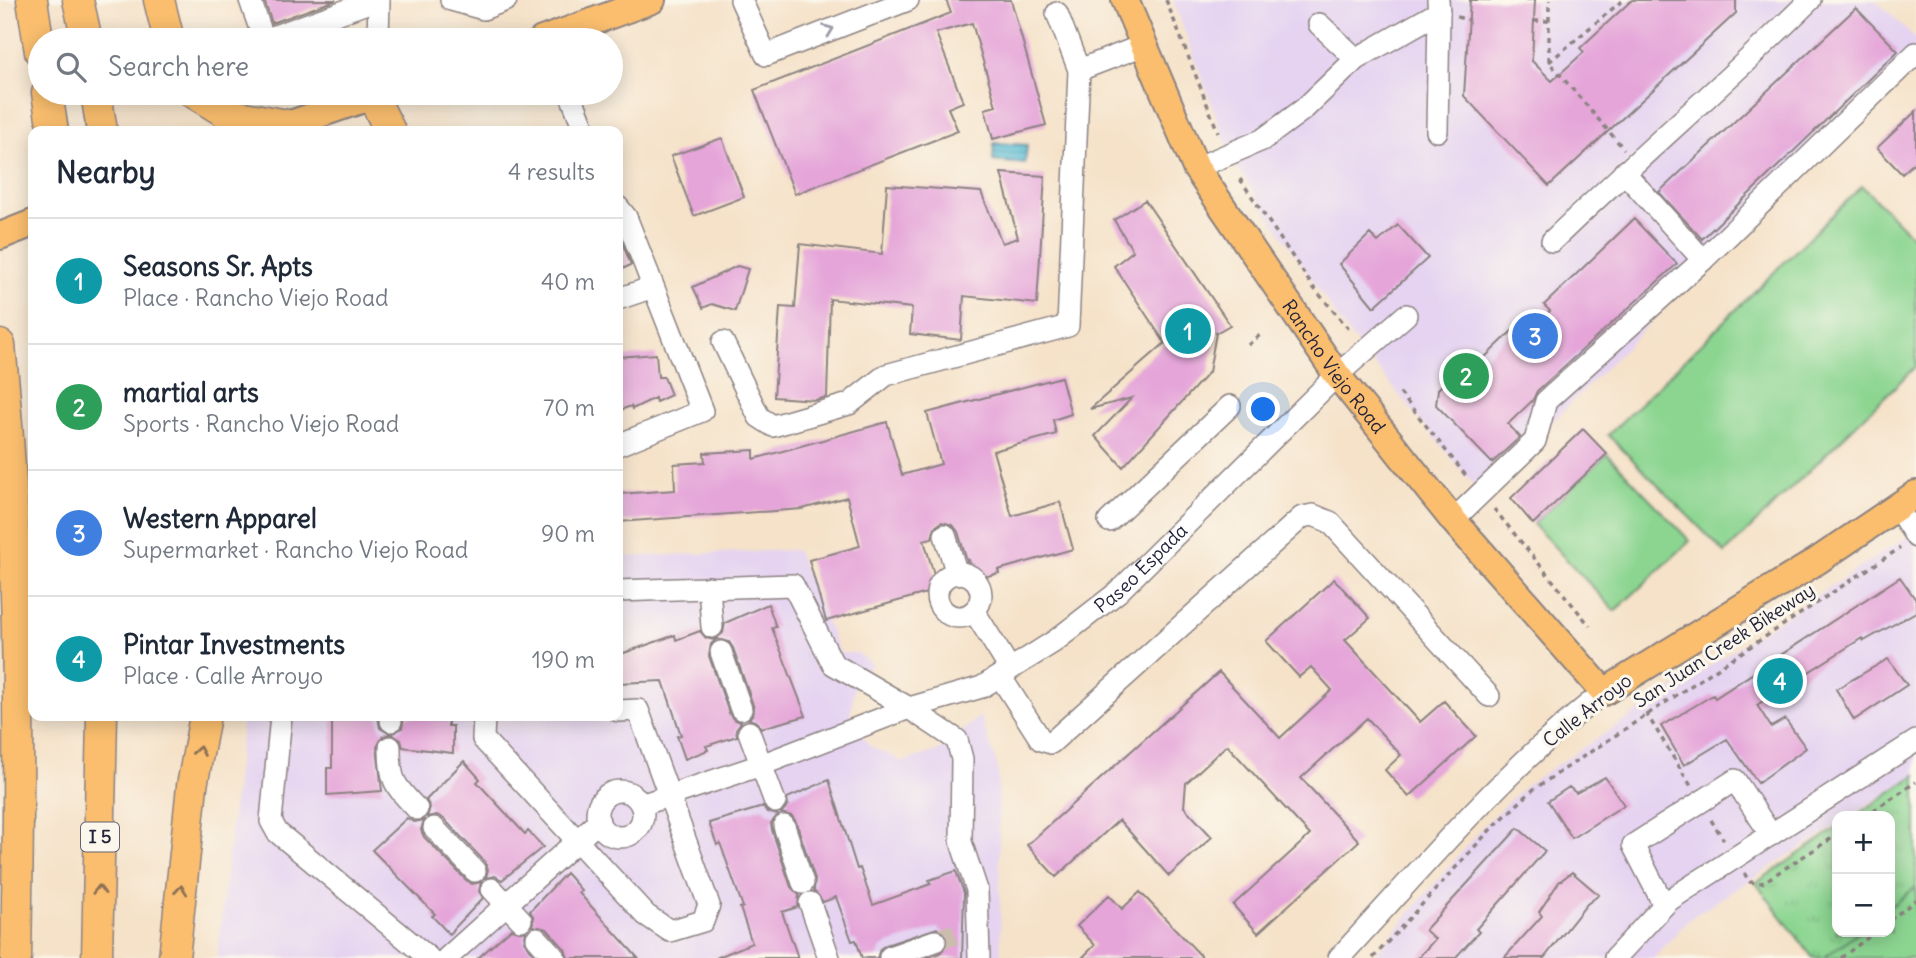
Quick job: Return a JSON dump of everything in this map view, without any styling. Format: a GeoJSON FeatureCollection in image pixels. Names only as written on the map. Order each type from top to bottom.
{"type":"FeatureCollection","features":[{"type":"Feature","properties":{"kind":"highway"},"geometry":{"type":"LineString","coordinates":[[32,0],[36,28]]}},
{"type":"Feature","properties":{"kind":"highway"},"geometry":{"type":"LineString","coordinates":[[78,0],[84,28]]}},
{"type":"Feature","properties":{"kind":"highway"},"geometry":{"type":"LineString","coordinates":[[159,0],[166,28]]}},
{"type":"Feature","properties":{"kind":"highway"},"geometry":{"type":"LineString","coordinates":[[49,105],[51,126]]}},
{"type":"Feature","properties":{"kind":"highway"},"geometry":{"type":"LineString","coordinates":[[98,105],[101,126]]}},
{"type":"Feature","properties":{"kind":"highway"},"geometry":{"type":"LineString","coordinates":[[213,105],[228,114],[272,126]]}},
{"type":"Feature","properties":{"kind":"highway"},"geometry":{"type":"LineString","coordinates":[[369,126],[373,105]]}},
{"type":"Feature","properties":{"kind":"highway"},"geometry":{"type":"LineString","coordinates":[[379,105],[388,126]]}},
{"type":"Feature","properties":{"kind":"highway"},"geometry":{"type":"LineString","coordinates":[[0,345],[16,579],[20,730],[16,958]]}},
{"type":"Feature","properties":{"kind":"highway","name":"I 5"},"geometry":{"type":"LineString","coordinates":[[97,958],[102,721]]}},
{"type":"Feature","properties":{"kind":"highway"},"geometry":{"type":"LineString","coordinates":[[174,958],[192,786],[204,721]]}},
{"type":"Feature","properties":{"kind":"main road"},"geometry":{"type":"LineString","coordinates":[[577,28],[652,0]]}},
{"type":"Feature","properties":{"kind":"main road","name":"Rancho Viejo Road"},"geometry":{"type":"LineString","coordinates":[[1125,0],[1196,168],[1337,374],[1453,520],[1604,692]]}},
{"type":"Feature","properties":{"kind":"main road"},"geometry":{"type":"LineString","coordinates":[[285,126],[344,105]]}},
{"type":"Feature","properties":{"kind":"main road"},"geometry":{"type":"LineString","coordinates":[[0,236],[28,225]]}},
{"type":"Feature","properties":{"kind":"main road","name":"Calle Arroyo"},"geometry":{"type":"LineString","coordinates":[[1604,692],[1817,561],[1907,501]]}},
{"type":"Feature","properties":{"kind":"street"},"geometry":{"type":"LineString","coordinates":[[250,0],[260,28]]}},
{"type":"Feature","properties":{"kind":"street"},"geometry":{"type":"LineString","coordinates":[[298,28],[377,0],[378,28]]}},
{"type":"Feature","properties":{"kind":"street"},"geometry":{"type":"LineString","coordinates":[[452,0],[483,9],[506,0]]}},
{"type":"Feature","properties":{"kind":"street"},"geometry":{"type":"LineString","coordinates":[[741,0],[765,55],[908,0]]}},
{"type":"Feature","properties":{"kind":"street"},"geometry":{"type":"LineString","coordinates":[[1552,241],[1629,167],[1739,71],[1810,0]]}},
{"type":"Feature","properties":{"kind":"street"},"geometry":{"type":"LineString","coordinates":[[1196,168],[1262,140],[1304,108],[1356,59],[1438,6]]}},
{"type":"Feature","properties":{"kind":"street"},"geometry":{"type":"LineString","coordinates":[[1437,131],[1438,6]]}},
{"type":"Feature","properties":{"kind":"street"},"geometry":{"type":"LineString","coordinates":[[723,342],[759,416],[774,426],[849,404],[886,374],[1068,326],[1079,70],[1057,13]]}},
{"type":"Feature","properties":{"kind":"street"},"geometry":{"type":"LineString","coordinates":[[1319,24],[1356,59]]}},
{"type":"Feature","properties":{"kind":"street"},"geometry":{"type":"LineString","coordinates":[[1079,70],[1144,45]]}},
{"type":"Feature","properties":{"kind":"street"},"geometry":{"type":"LineString","coordinates":[[1453,520],[1474,485],[1535,441],[1546,401],[1703,260],[1916,53]]}},
{"type":"Feature","properties":{"kind":"street"},"geometry":{"type":"LineString","coordinates":[[575,105],[583,126]]}},
{"type":"Feature","properties":{"kind":"street"},"geometry":{"type":"LineString","coordinates":[[1629,167],[1703,260]]}},
{"type":"Feature","properties":{"kind":"street"},"geometry":{"type":"LineString","coordinates":[[623,213],[702,411],[623,443]]}},
{"type":"Feature","properties":{"kind":"street"},"geometry":{"type":"LineString","coordinates":[[623,297],[653,287]]}},
{"type":"Feature","properties":{"kind":"street","name":"Paseo Espada"},"geometry":{"type":"LineString","coordinates":[[642,805],[761,765],[909,708],[982,687],[1055,641],[1118,592],[1337,374],[1406,315]]}},
{"type":"Feature","properties":{"kind":"street"},"geometry":{"type":"LineString","coordinates":[[1109,521],[1230,406]]}},
{"type":"Feature","properties":{"kind":"street"},"geometry":{"type":"LineString","coordinates":[[1907,501],[1916,537]]}},
{"type":"Feature","properties":{"kind":"street"},"geometry":{"type":"LineString","coordinates":[[974,611],[1041,740],[1051,743],[1302,517],[1313,514],[1330,522],[1489,696]]}},
{"type":"Feature","properties":{"kind":"street"},"geometry":{"type":"LineString","coordinates":[[945,535],[957,574]]}},
{"type":"Feature","properties":{"kind":"street"},"geometry":{"type":"LineString","coordinates":[[957,574],[970,576],[979,587],[981,600],[974,611],[960,617],[953,616],[941,607],[938,593],[944,579],[957,574]]}},
{"type":"Feature","properties":{"kind":"street"},"geometry":{"type":"LineString","coordinates":[[623,591],[793,585],[833,664],[909,708],[957,740],[962,759],[961,842],[977,890],[970,929],[979,958]]}},
{"type":"Feature","properties":{"kind":"street"},"geometry":{"type":"LineString","coordinates":[[709,587],[712,627]]}},
{"type":"Feature","properties":{"kind":"street"},"geometry":{"type":"LineString","coordinates":[[721,652],[741,709]]}},
{"type":"Feature","properties":{"kind":"street","name":"Calle Arroyo"},"geometry":{"type":"LineString","coordinates":[[1346,956],[1516,769],[1569,719],[1604,692]]}},
{"type":"Feature","properties":{"kind":"street"},"geometry":{"type":"LineString","coordinates":[[484,721],[483,739],[646,915],[670,931],[703,920],[709,905],[638,710],[623,711]]}},
{"type":"Feature","properties":{"kind":"street"},"geometry":{"type":"LineString","coordinates":[[281,721],[271,821],[277,832],[429,958]]}},
{"type":"Feature","properties":{"kind":"street"},"geometry":{"type":"LineString","coordinates":[[749,732],[775,802]]}},
{"type":"Feature","properties":{"kind":"street"},"geometry":{"type":"LineString","coordinates":[[1615,958],[1664,905],[1916,741]]}},
{"type":"Feature","properties":{"kind":"street"},"geometry":{"type":"LineString","coordinates":[[390,747],[390,776],[394,785],[417,809]]}},
{"type":"Feature","properties":{"kind":"street"},"geometry":{"type":"LineString","coordinates":[[1664,905],[1633,845],[1700,800],[1735,780],[1771,835]]}},
{"type":"Feature","properties":{"kind":"street"},"geometry":{"type":"LineString","coordinates":[[616,792],[631,794],[642,805],[643,820],[629,835],[614,836],[599,821],[599,806],[616,792]]}},
{"type":"Feature","properties":{"kind":"street"},"geometry":{"type":"LineString","coordinates":[[447,958],[599,821]]}},
{"type":"Feature","properties":{"kind":"street"},"geometry":{"type":"LineString","coordinates":[[784,826],[828,958]]}},
{"type":"Feature","properties":{"kind":"street"},"geometry":{"type":"LineString","coordinates":[[434,828],[475,871]]}},
{"type":"Feature","properties":{"kind":"street"},"geometry":{"type":"LineString","coordinates":[[537,938],[555,958]]}},
{"type":"Feature","properties":{"kind":"street"},"geometry":{"type":"LineString","coordinates":[[890,957],[934,942]]}},
{"type":"Feature","properties":{"kind":"path"},"geometry":{"type":"LineString","coordinates":[[1166,0],[1217,132]]}},
{"type":"Feature","properties":{"kind":"path"},"geometry":{"type":"LineString","coordinates":[[1549,0],[1549,62],[1629,167]]}},
{"type":"Feature","properties":{"kind":"path"},"geometry":{"type":"LineString","coordinates":[[1549,62],[1623,0]]}},
{"type":"Feature","properties":{"kind":"path"},"geometry":{"type":"LineString","coordinates":[[1534,21],[1549,21]]}},
{"type":"Feature","properties":{"kind":"path"},"geometry":{"type":"LineString","coordinates":[[1240,179],[1304,276],[1349,329]]}},
{"type":"Feature","properties":{"kind":"path"},"geometry":{"type":"LineString","coordinates":[[1248,345],[1261,334]]}},
{"type":"Feature","properties":{"kind":"path"},"geometry":{"type":"LineString","coordinates":[[1401,393],[1590,626]]}},
{"type":"Feature","properties":{"kind":"path","name":"San Juan Creek Bikeway"},"geometry":{"type":"LineString","coordinates":[[1373,958],[1490,830],[1534,789],[1916,537]]}},
{"type":"Feature","properties":{"kind":"path"},"geometry":{"type":"LineString","coordinates":[[1646,713],[1750,882],[1762,883],[1832,838]]}},
{"type":"Feature","properties":{"kind":"path"},"geometry":{"type":"LineString","coordinates":[[1872,811],[1916,782]]}},
{"type":"Feature","properties":{"kind":"path"},"geometry":{"type":"LineString","coordinates":[[1895,916],[1916,900]]}},
{"type":"Feature","properties":{"kind":"path"},"geometry":{"type":"LineString","coordinates":[[1841,958],[1868,937]]}},
{"type":"Feature","properties":{"kind":"shaded area"},"geometry":{"type":"Polygon","coordinates":[[[1173,0],[1876,0],[1916,39],[1916,53],[1481,494],[1345,329],[1233,161],[1173,0]]]}},
{"type":"Feature","properties":{"kind":"shaded area"},"geometry":{"type":"Polygon","coordinates":[[[1916,531],[1916,774],[1858,811],[1832,811],[1832,828],[1689,919],[1654,958],[1372,958],[1485,824],[1526,785],[1916,531]]]}},
{"type":"Feature","properties":{"kind":"shaded area"},"geometry":{"type":"Polygon","coordinates":[[[796,550],[840,653],[857,653],[872,664],[854,689],[850,719],[870,746],[903,762],[940,750],[980,716],[998,767],[1001,958],[217,958],[242,721],[623,721],[623,557],[796,550]]]}},
{"type":"Feature","properties":{"kind":"green space"},"geometry":{"type":"Polygon","coordinates":[[[1862,186],[1916,240],[1916,366],[1725,553],[1608,435],[1862,186]]]}},
{"type":"Feature","properties":{"kind":"green space"},"geometry":{"type":"Polygon","coordinates":[[[1607,454],[1690,541],[1615,611],[1533,524],[1607,454]]]}},
{"type":"Feature","properties":{"kind":"green space"},"geometry":{"type":"Polygon","coordinates":[[[1916,775],[1916,887],[1895,903],[1895,811],[1862,811],[1916,775]]]}},
{"type":"Feature","properties":{"kind":"green space"},"geometry":{"type":"Polygon","coordinates":[[[1832,831],[1832,937],[1851,937],[1824,958],[1813,958],[1756,883],[1832,831]]]}},
{"type":"Feature","properties":{"kind":"green space"},"geometry":{"type":"Polygon","coordinates":[[[1916,882],[1916,958],[1816,958],[1842,937],[1895,937],[1895,897],[1916,882]]]}},
{"type":"Feature","properties":{"kind":"water"},"geometry":{"type":"Polygon","coordinates":[[[994,143],[1027,145],[1025,164],[993,161],[994,143]]]}},
{"type":"Feature","properties":{"kind":"building"},"geometry":{"type":"Polygon","coordinates":[[[264,0],[336,0],[272,23],[264,0]]]}},
{"type":"Feature","properties":{"kind":"building"},"geometry":{"type":"Polygon","coordinates":[[[946,0],[1011,0],[1046,125],[993,139],[985,109],[996,106],[972,23],[936,33],[963,102],[948,108],[958,131],[795,194],[754,90],[951,13],[946,0]]]}},
{"type":"Feature","properties":{"kind":"building"},"geometry":{"type":"Polygon","coordinates":[[[1470,0],[1535,0],[1532,61],[1552,81],[1584,52],[1580,48],[1632,0],[1736,0],[1736,13],[1549,186],[1464,96],[1470,0]]]}},
{"type":"Feature","properties":{"kind":"building"},"geometry":{"type":"Polygon","coordinates":[[[1856,8],[1898,51],[1702,239],[1659,192],[1856,8]]]}},
{"type":"Feature","properties":{"kind":"building"},"geometry":{"type":"Polygon","coordinates":[[[1916,111],[1916,161],[1902,174],[1877,148],[1916,111]]]}},
{"type":"Feature","properties":{"kind":"building"},"geometry":{"type":"Polygon","coordinates":[[[722,138],[744,197],[694,216],[671,156],[722,138]]]}},
{"type":"Feature","properties":{"kind":"building"},"geometry":{"type":"Polygon","coordinates":[[[1001,173],[1045,176],[1037,304],[964,296],[961,340],[910,334],[912,308],[830,299],[827,397],[815,400],[774,397],[780,307],[795,308],[800,244],[882,254],[887,185],[981,192],[1002,243],[1018,238],[1001,173]]]}},
{"type":"Feature","properties":{"kind":"building"},"geometry":{"type":"Polygon","coordinates":[[[1145,200],[1230,325],[1216,333],[1209,372],[1123,467],[1095,436],[1132,398],[1090,409],[1165,343],[1114,266],[1133,251],[1114,220],[1145,200]]]}},
{"type":"Feature","properties":{"kind":"building"},"geometry":{"type":"Polygon","coordinates":[[[1634,219],[1677,264],[1537,391],[1533,400],[1508,424],[1520,437],[1492,463],[1436,405],[1438,389],[1476,353],[1482,360],[1512,331],[1520,340],[1550,311],[1544,305],[1634,219]]]}},
{"type":"Feature","properties":{"kind":"building"},"geometry":{"type":"Polygon","coordinates":[[[1398,225],[1428,258],[1374,307],[1339,264],[1370,234],[1378,242],[1398,225]]]}},
{"type":"Feature","properties":{"kind":"building"},"geometry":{"type":"Polygon","coordinates":[[[623,245],[631,265],[623,269],[623,245]]]}},
{"type":"Feature","properties":{"kind":"building"},"geometry":{"type":"Polygon","coordinates":[[[737,266],[748,269],[735,311],[712,304],[703,308],[693,287],[737,266]]]}},
{"type":"Feature","properties":{"kind":"building"},"geometry":{"type":"Polygon","coordinates":[[[656,354],[658,377],[664,377],[671,395],[656,402],[655,398],[632,409],[631,406],[623,409],[623,357],[656,354]]]}},
{"type":"Feature","properties":{"kind":"building"},"geometry":{"type":"Polygon","coordinates":[[[1061,377],[1071,414],[1053,420],[1056,434],[993,451],[1012,516],[1060,502],[1073,549],[998,570],[999,573],[980,578],[978,570],[973,571],[969,560],[967,561],[958,532],[953,525],[942,522],[935,527],[932,538],[924,540],[936,582],[932,583],[934,591],[826,621],[809,560],[860,546],[847,497],[802,509],[623,522],[623,494],[675,490],[674,464],[705,462],[704,453],[754,450],[754,459],[887,422],[902,475],[941,464],[927,413],[1061,377]]]}},
{"type":"Feature","properties":{"kind":"building"},"geometry":{"type":"Polygon","coordinates":[[[1583,429],[1607,454],[1533,524],[1511,498],[1583,429]]]}},
{"type":"Feature","properties":{"kind":"building"},"geometry":{"type":"Polygon","coordinates":[[[1900,577],[1916,600],[1916,612],[1864,641],[1862,638],[1757,705],[1771,727],[1785,719],[1806,748],[1758,783],[1727,739],[1684,765],[1661,726],[1713,695],[1715,698],[1900,577]]]}},
{"type":"Feature","properties":{"kind":"building"},"geometry":{"type":"Polygon","coordinates":[[[1334,579],[1370,618],[1345,640],[1420,722],[1444,701],[1476,736],[1409,797],[1385,770],[1401,755],[1367,718],[1301,778],[1359,841],[1258,933],[1233,905],[1310,835],[1227,745],[1186,783],[1184,807],[1212,837],[1169,876],[1119,820],[1056,877],[1027,845],[1219,672],[1280,738],[1332,690],[1311,667],[1299,677],[1266,641],[1334,579]]]}},
{"type":"Feature","properties":{"kind":"building"},"geometry":{"type":"Polygon","coordinates":[[[768,604],[776,627],[772,628],[806,716],[761,728],[757,722],[749,719],[754,712],[753,705],[733,648],[729,642],[717,639],[711,644],[709,656],[729,713],[733,719],[741,722],[736,729],[737,736],[706,746],[708,750],[685,759],[677,736],[681,735],[663,681],[623,683],[623,653],[675,635],[676,640],[700,631],[706,638],[714,640],[723,633],[725,623],[768,604]]]}},
{"type":"Feature","properties":{"kind":"building"},"geometry":{"type":"Polygon","coordinates":[[[1888,659],[1907,685],[1854,720],[1836,689],[1888,659]]]}},
{"type":"Feature","properties":{"kind":"building"},"geometry":{"type":"Polygon","coordinates":[[[332,721],[379,721],[380,728],[390,734],[383,736],[377,747],[382,791],[327,795],[327,768],[332,768],[332,721]]]}},
{"type":"Feature","properties":{"kind":"building"},"geometry":{"type":"Polygon","coordinates":[[[403,721],[448,721],[448,726],[453,726],[453,753],[403,747],[401,740],[391,734],[402,728],[403,721]]]}},
{"type":"Feature","properties":{"kind":"building"},"geometry":{"type":"Polygon","coordinates":[[[464,761],[480,779],[477,782],[525,834],[528,831],[543,847],[502,880],[495,876],[486,878],[488,869],[485,862],[444,819],[437,815],[427,817],[430,807],[426,800],[464,761]]]}},
{"type":"Feature","properties":{"kind":"building"},"geometry":{"type":"Polygon","coordinates":[[[1605,777],[1624,805],[1572,838],[1548,801],[1569,787],[1576,793],[1605,777]]]}},
{"type":"Feature","properties":{"kind":"building"},"geometry":{"type":"Polygon","coordinates":[[[829,780],[857,869],[860,868],[873,905],[931,884],[929,880],[956,871],[964,893],[962,958],[926,958],[940,953],[948,944],[947,936],[937,928],[886,945],[880,949],[877,958],[862,958],[856,940],[852,941],[836,897],[823,902],[814,891],[815,879],[796,822],[792,816],[781,813],[788,805],[787,798],[829,780]]]}},
{"type":"Feature","properties":{"kind":"building"},"geometry":{"type":"Polygon","coordinates":[[[763,807],[767,812],[778,815],[771,823],[772,830],[791,887],[799,895],[798,907],[782,912],[798,958],[716,958],[752,943],[740,908],[743,907],[720,843],[717,845],[709,823],[763,807]]]}},
{"type":"Feature","properties":{"kind":"building"},"geometry":{"type":"Polygon","coordinates":[[[407,818],[414,822],[424,820],[421,830],[424,837],[466,880],[472,884],[481,882],[479,891],[483,898],[449,934],[432,916],[435,914],[372,850],[407,818]]]}},
{"type":"Feature","properties":{"kind":"building"},"geometry":{"type":"Polygon","coordinates":[[[1518,828],[1545,851],[1476,929],[1479,932],[1455,958],[1418,958],[1435,939],[1425,930],[1518,828]]]}},
{"type":"Feature","properties":{"kind":"building"},"geometry":{"type":"Polygon","coordinates":[[[1572,872],[1599,895],[1587,904],[1544,958],[1504,958],[1542,916],[1539,912],[1559,882],[1572,872]]]}},
{"type":"Feature","properties":{"kind":"building"},"geometry":{"type":"Polygon","coordinates":[[[566,873],[582,891],[579,893],[638,958],[568,958],[565,949],[547,929],[532,926],[534,918],[530,911],[566,873]]]}},
{"type":"Feature","properties":{"kind":"building"},"geometry":{"type":"Polygon","coordinates":[[[1140,892],[1203,958],[1082,958],[1095,945],[1077,926],[1109,895],[1122,909],[1140,892]]]}},
{"type":"Feature","properties":{"kind":"building"},"geometry":{"type":"Polygon","coordinates":[[[511,929],[526,932],[524,941],[537,958],[478,958],[511,929]]]}},
{"type":"Feature","properties":{"kind":"tunnel"},"geometry":{"type":"LineString","coordinates":[[935,941],[961,932]]}},
{"type":"Feature","properties":{"kind":"place","name":"Seasons Sr. Apts"},"geometry":{"type":"Point","coordinates":[1188,331]}},
{"type":"Feature","properties":{"kind":"place","name":"Western Apparel"},"geometry":{"type":"Point","coordinates":[1535,336]}},
{"type":"Feature","properties":{"kind":"place","name":"martial arts"},"geometry":{"type":"Point","coordinates":[1466,376]}},
{"type":"Feature","properties":{"kind":"place","name":"Pintar Investments"},"geometry":{"type":"Point","coordinates":[1780,681]}}]}
